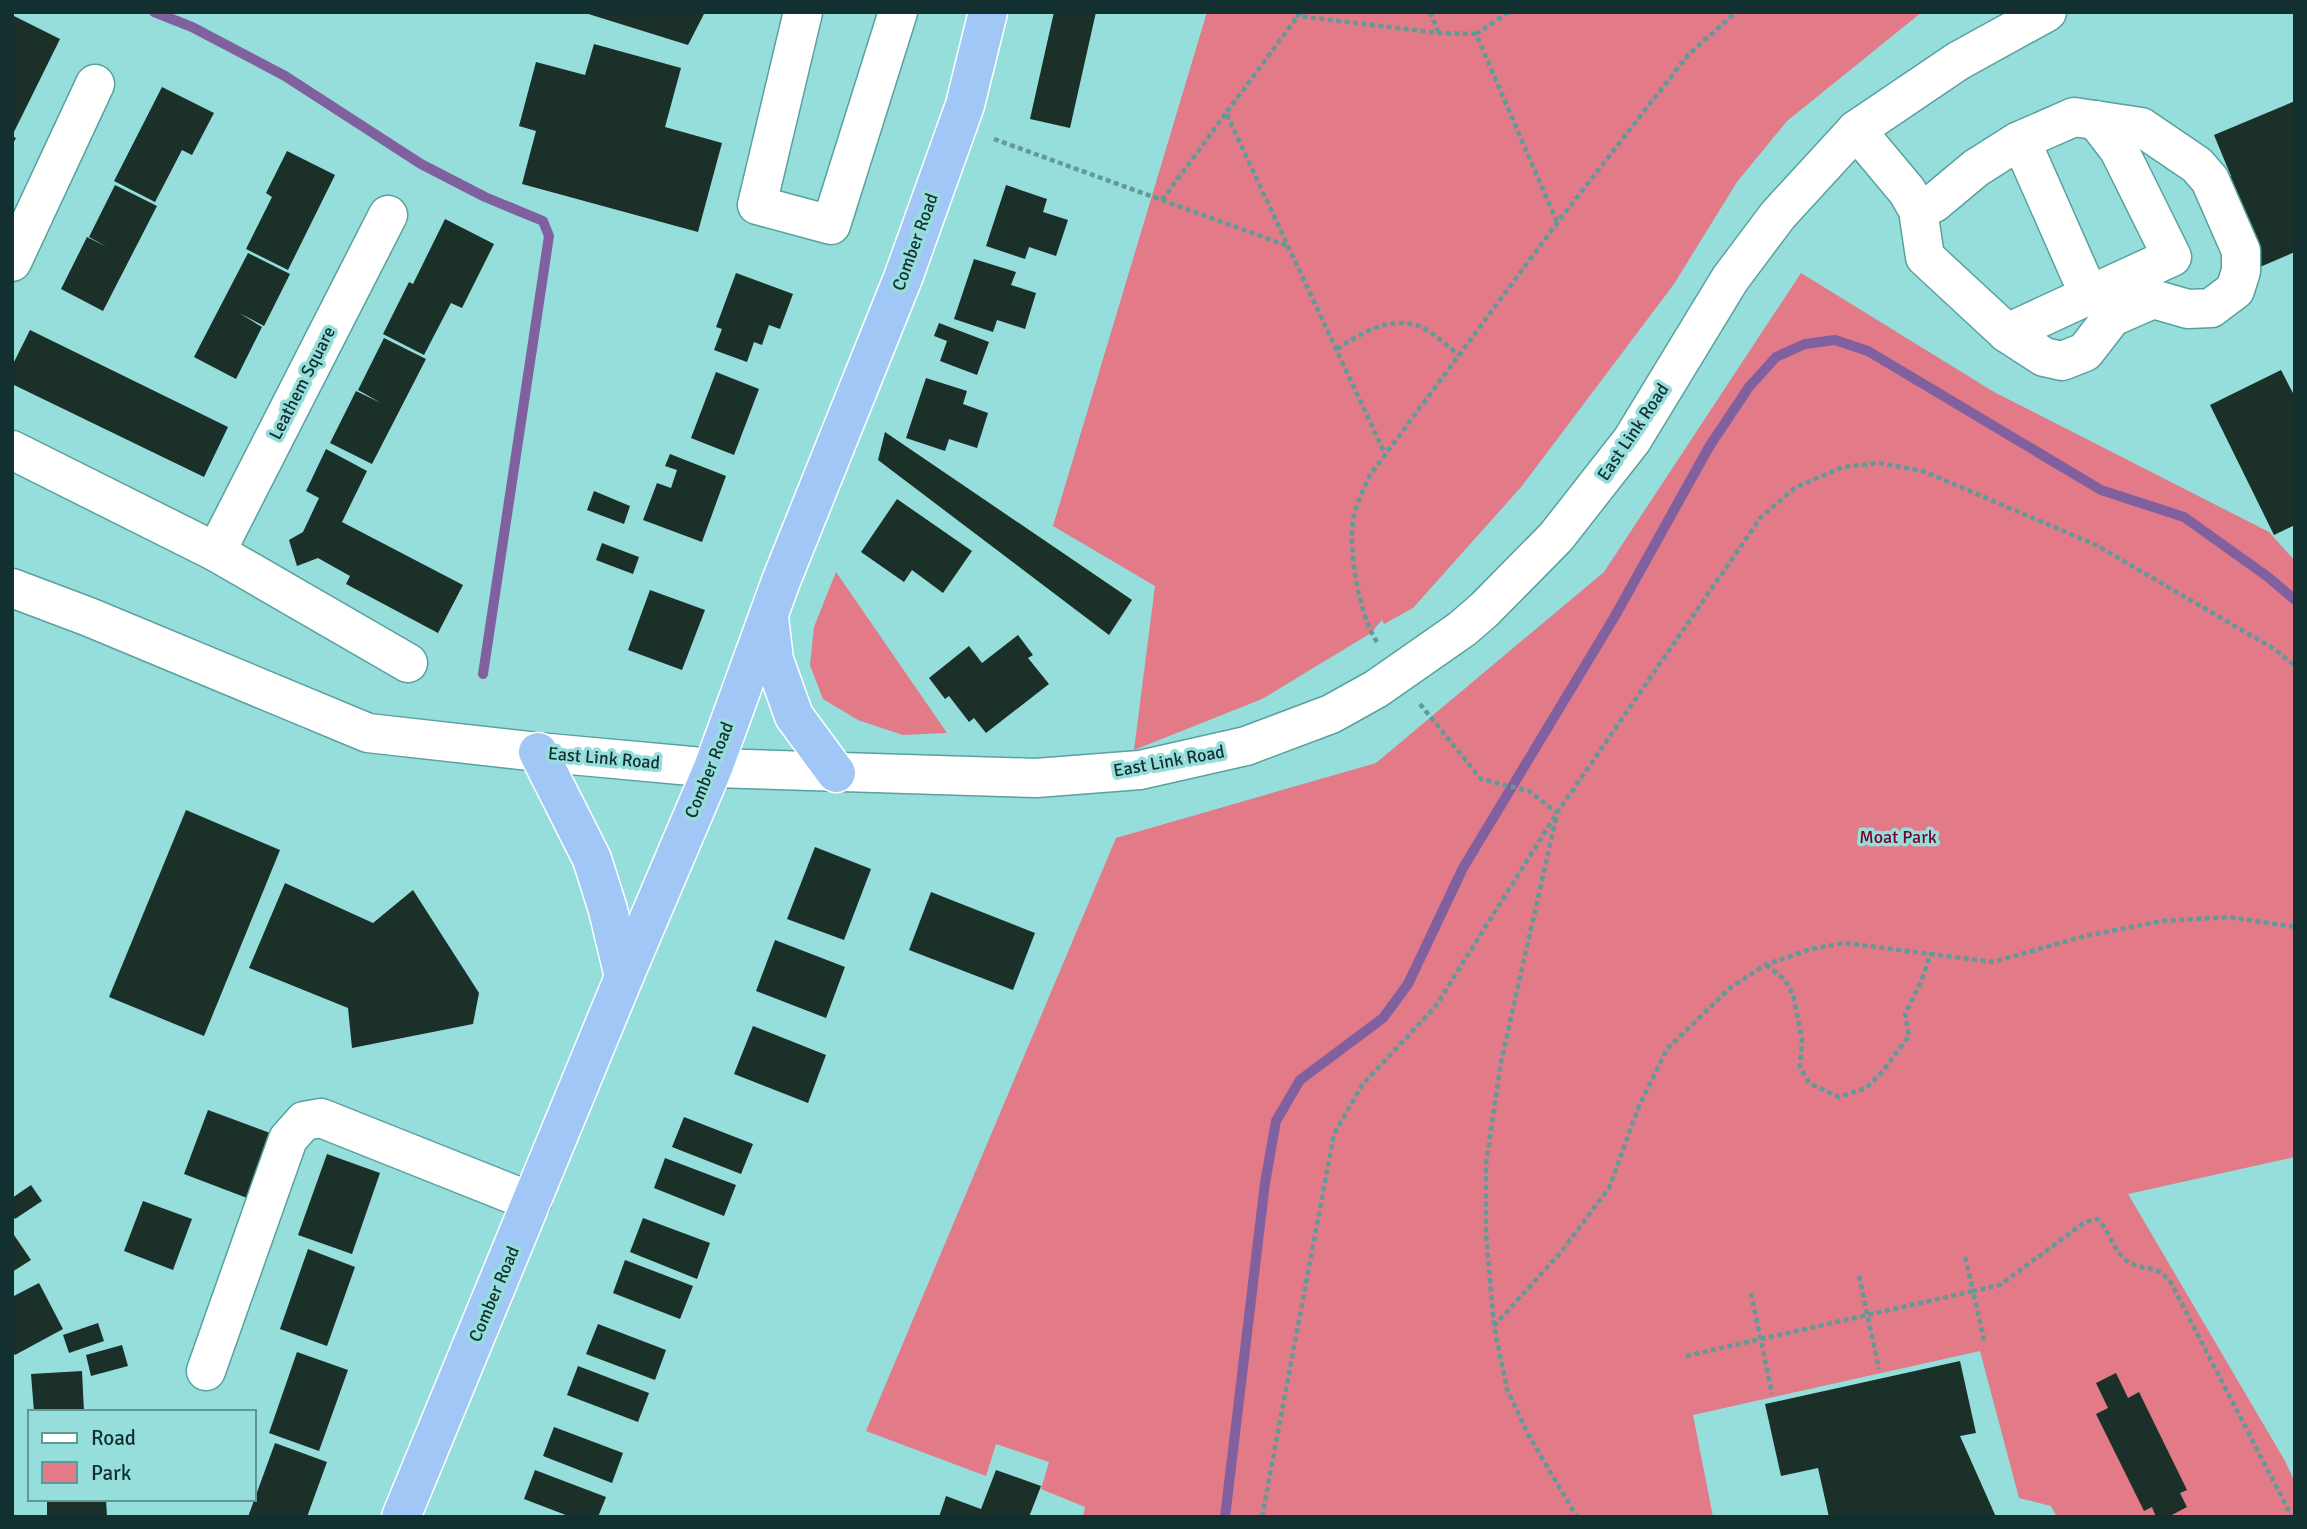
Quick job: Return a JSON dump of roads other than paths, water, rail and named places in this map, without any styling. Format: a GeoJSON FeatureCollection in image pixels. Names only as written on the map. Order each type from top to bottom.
{"type":"FeatureCollection","features":[{"type":"Feature","properties":{"kind":"highway","name":"Comber Road"},"geometry":{"type":"LineString","coordinates":[[401,1517],[712,768],[769,615],[903,278],[957,125],[988,12]]}},
{"type":"Feature","properties":{"kind":"highway"},"geometry":{"type":"LineString","coordinates":[[769,615],[774,660],[794,716],[836,773]]}},
{"type":"Feature","properties":{"kind":"highway"},"geometry":{"type":"LineString","coordinates":[[538,752],[592,859],[624,977]]}},
{"type":"Feature","properties":{"kind":"street"},"geometry":{"type":"LineString","coordinates":[[803,12],[757,205],[831,225],[898,12]]}},
{"type":"Feature","properties":{"kind":"street","name":"East Link Road"},"geometry":{"type":"LineString","coordinates":[[12,588],[89,617],[368,733],[712,768],[1036,778],[1140,770],[1246,746],[1331,714],[1399,674],[1470,623],[1556,537],[1632,440],[1730,279],[1778,215],[1856,130],[1958,61],[2047,12]]}},
{"type":"Feature","properties":{"kind":"street"},"geometry":{"type":"LineString","coordinates":[[12,262],[95,84]]}},
{"type":"Feature","properties":{"kind":"street"},"geometry":{"type":"LineString","coordinates":[[1856,130],[1908,191],[1918,210],[1925,257],[2007,333],[2044,357],[2062,361],[2085,352],[2112,317],[2154,299],[2188,309],[2211,308],[2235,290],[2241,271],[2241,251],[2210,180],[2197,165],[2141,127],[2074,117],[2017,142],[1976,168],[1934,204],[1918,210]]}},
{"type":"Feature","properties":{"kind":"street"},"geometry":{"type":"LineString","coordinates":[[2007,333],[2172,257],[2119,150],[2096,120]]}},
{"type":"Feature","properties":{"kind":"street"},"geometry":{"type":"LineString","coordinates":[[2017,142],[2029,159],[2089,295]]}},
{"type":"Feature","properties":{"kind":"street","name":"Leathem Square"},"geometry":{"type":"LineString","coordinates":[[216,552],[387,215]]}},
{"type":"Feature","properties":{"kind":"street"},"geometry":{"type":"LineString","coordinates":[[12,450],[216,552],[408,663]]}},
{"type":"Feature","properties":{"kind":"street"},"geometry":{"type":"LineString","coordinates":[[206,1371],[288,1139],[304,1121],[321,1118],[532,1202]]}},
{"type":"Feature","properties":{"kind":"waterway"},"geometry":{"type":"LineString","coordinates":[[154,12],[192,27],[285,76],[421,164],[485,197],[543,221],[549,236],[483,674]]}},
{"type":"Feature","properties":{"kind":"waterway"},"geometry":{"type":"LineString","coordinates":[[1225,1517],[1265,1183],[1276,1121],[1300,1080],[1383,1018],[1408,984],[1463,868],[1615,616],[1709,447],[1749,387],[1776,357],[1805,344],[1835,340],[1868,351],[2101,490],[2184,517],[2268,577],[2295,600]]}},
{"type":"Feature","properties":{"kind":"park label","name":"Moat Park"},"geometry":{"type":"Point","coordinates":[1898,837]}}]}
